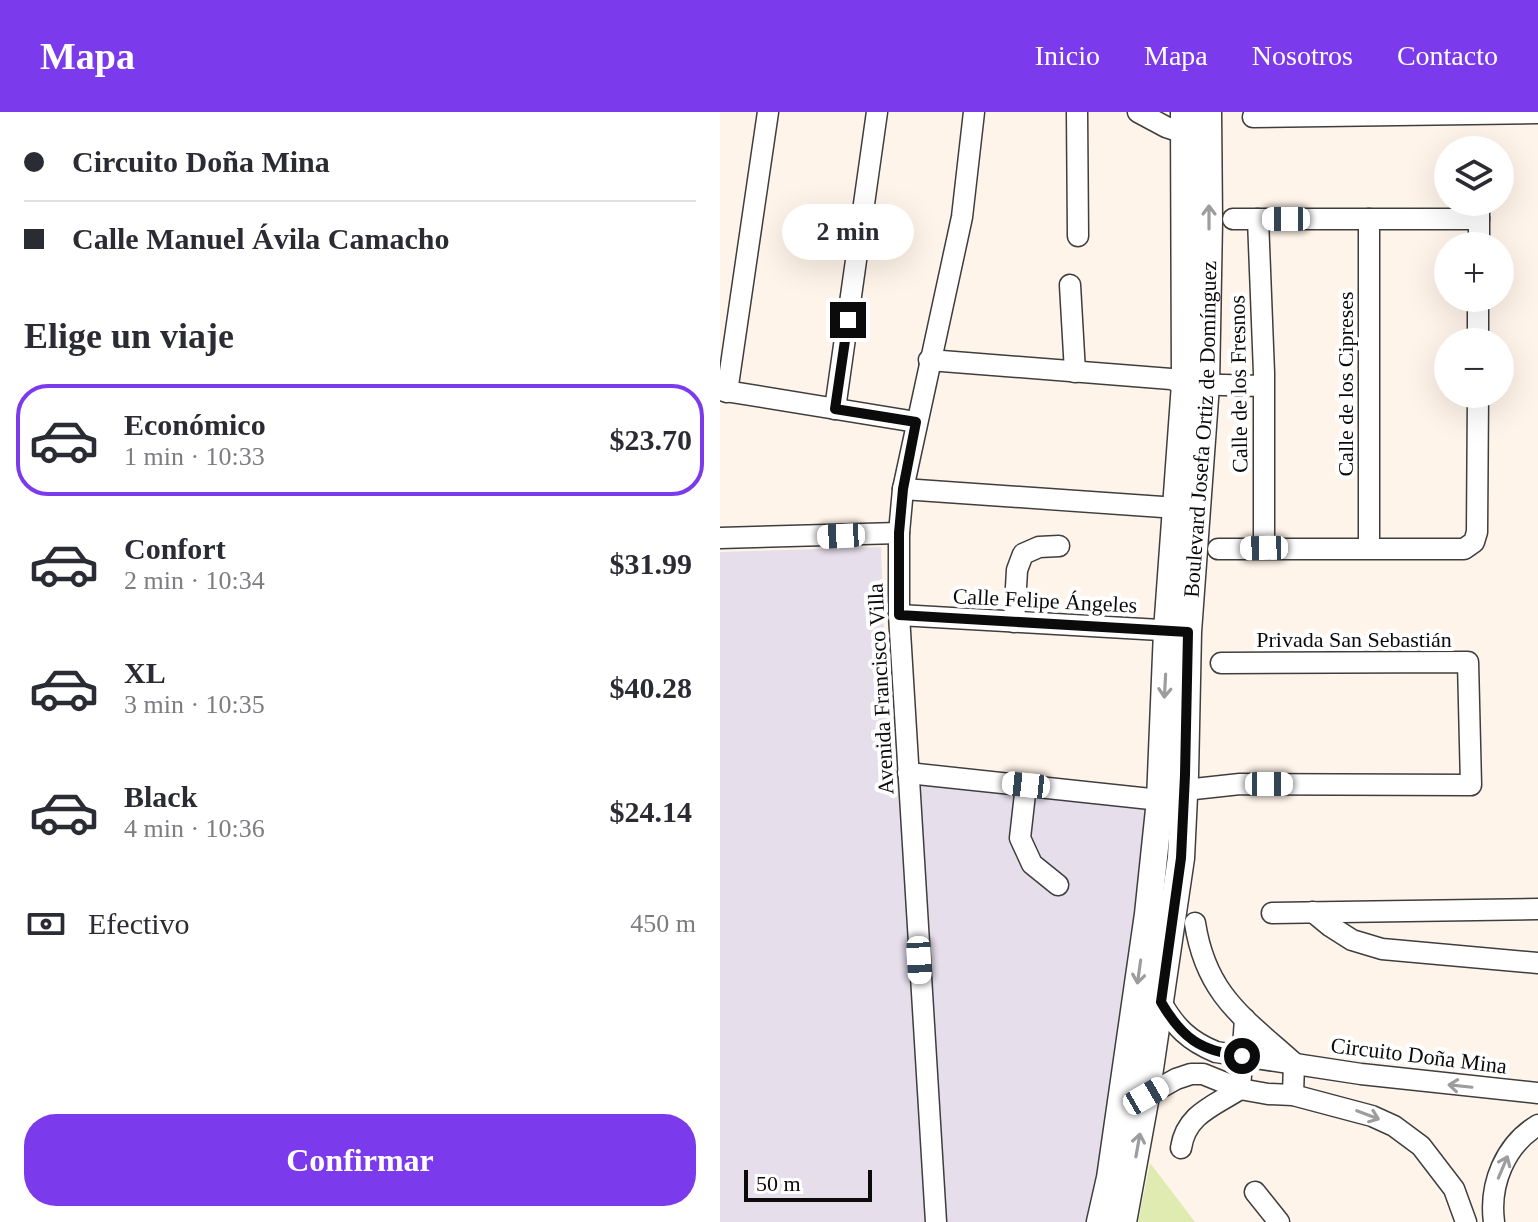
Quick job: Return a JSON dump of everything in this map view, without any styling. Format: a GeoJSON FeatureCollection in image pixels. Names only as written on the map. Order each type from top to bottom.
{"type":"FeatureCollection","features":[{"type":"Feature","properties":{"kind":"street"},"geometry":{"type":"LineString","coordinates":[[768,112],[724,391],[916,422]]}},
{"type":"Feature","properties":{"kind":"street"},"geometry":{"type":"LineString","coordinates":[[835,409],[877,112]]}},
{"type":"Feature","properties":{"kind":"street","name":"Avenida Francisco Villa"},"geometry":{"type":"LineString","coordinates":[[936,1222],[899,615],[899,533],[903,489],[916,422],[962,217],[974,112]]}},
{"type":"Feature","properties":{"kind":"street"},"geometry":{"type":"LineString","coordinates":[[1077,112],[1078,236]]}},
{"type":"Feature","properties":{"kind":"street"},"geometry":{"type":"LineString","coordinates":[[1138,112],[1184,122]]}},
{"type":"Feature","properties":{"kind":"street","name":"Boulevard Josefa Ortiz de Domínguez"},"geometry":{"type":"LineString","coordinates":[[1178,631],[1177,508],[1209,221],[1208,112]]}},
{"type":"Feature","properties":{"kind":"street"},"geometry":{"type":"LineString","coordinates":[[1253,117],[1535,113]]}},
{"type":"Feature","properties":{"kind":"street","name":"Boulevard Josefa Ortiz de Domínguez"},"geometry":{"type":"LineString","coordinates":[[1100,1222],[1172,919],[1160,800],[1174,742],[1191,378],[1184,122]]}},
{"type":"Feature","properties":{"kind":"street"},"geometry":{"type":"LineString","coordinates":[[1233,219],[1369,219],[1434,214]]}},
{"type":"Feature","properties":{"kind":"street","name":"Calle de los Fresnos"},"geometry":{"type":"LineString","coordinates":[[1258,219],[1264,548]]}},
{"type":"Feature","properties":{"kind":"street","name":"Calle de los Cipreses"},"geometry":{"type":"LineString","coordinates":[[1369,219],[1369,548]]}},
{"type":"Feature","properties":{"kind":"street"},"geometry":{"type":"LineString","coordinates":[[1070,285],[1075,372]]}},
{"type":"Feature","properties":{"kind":"street"},"geometry":{"type":"LineString","coordinates":[[929,360],[1075,372],[1263,380]]}},
{"type":"Feature","properties":{"kind":"street"},"geometry":{"type":"LineString","coordinates":[[1218,549],[1464,549],[1474,542],[1477,532],[1478,408]]}},
{"type":"Feature","properties":{"kind":"street"},"geometry":{"type":"LineString","coordinates":[[903,489],[1177,508]]}},
{"type":"Feature","properties":{"kind":"street"},"geometry":{"type":"LineString","coordinates":[[720,538],[899,533]]}},
{"type":"Feature","properties":{"kind":"street"},"geometry":{"type":"LineString","coordinates":[[1014,622],[1017,570],[1023,554],[1039,547],[1059,546]]}},
{"type":"Feature","properties":{"kind":"street","name":"Calle Felipe Ángeles"},"geometry":{"type":"LineString","coordinates":[[899,615],[1178,631]]}},
{"type":"Feature","properties":{"kind":"street","name":"Privada San Sebastián"},"geometry":{"type":"LineString","coordinates":[[1185,783],[1471,785],[1468,662],[1221,663]]}},
{"type":"Feature","properties":{"kind":"street","name":"Boulevard Josefa Ortiz de Domínguez"},"geometry":{"type":"LineString","coordinates":[[1123,1222],[1161,1002],[1181,858],[1185,783],[1174,742]]}},
{"type":"Feature","properties":{"kind":"street"},"geometry":{"type":"LineString","coordinates":[[908,773],[1160,800]]}},
{"type":"Feature","properties":{"kind":"street"},"geometry":{"type":"LineString","coordinates":[[1026,785],[1020,838],[1032,864],[1058,885]]}},
{"type":"Feature","properties":{"kind":"street"},"geometry":{"type":"LineString","coordinates":[[1272,913],[1538,909]]}},
{"type":"Feature","properties":{"kind":"street"},"geometry":{"type":"LineString","coordinates":[[1313,912],[1352,940],[1382,949],[1538,963]]}},
{"type":"Feature","properties":{"kind":"street"},"geometry":{"type":"LineString","coordinates":[[1172,919],[1199,945],[1215,986],[1245,1019],[1294,1063],[1293,1095]]}},
{"type":"Feature","properties":{"kind":"street","name":"Circuito Doña Mina"},"geometry":{"type":"LineString","coordinates":[[1161,1002],[1183,1034],[1198,1045],[1216,1052],[1361,1074],[1538,1093]]}},
{"type":"Feature","properties":{"kind":"street"},"geometry":{"type":"LineString","coordinates":[[1240,1089],[1245,1019]]}},
{"type":"Feature","properties":{"kind":"street"},"geometry":{"type":"LineString","coordinates":[[1146,1096],[1191,1074],[1215,1077],[1240,1089],[1293,1095],[1350,1108],[1394,1126],[1421,1146],[1454,1189],[1466,1222]]}},
{"type":"Feature","properties":{"kind":"street"},"geometry":{"type":"LineString","coordinates":[[1181,1148],[1183,1133],[1191,1120],[1240,1089]]}},
{"type":"Feature","properties":{"kind":"street"},"geometry":{"type":"LineString","coordinates":[[1494,1222],[1493,1189],[1500,1173],[1521,1135],[1538,1125]]}},
{"type":"Feature","properties":{"kind":"street"},"geometry":{"type":"LineString","coordinates":[[1255,1192],[1279,1222]]}},
{"type":"Feature","properties":{"kind":"shaded area"},"geometry":{"type":"Polygon","coordinates":[[[881,547],[889,769],[1155,803],[1108,1125],[1087,1222],[720,1222],[720,552],[881,547]]]}},
{"type":"Feature","properties":{"kind":"green space"},"geometry":{"type":"Polygon","coordinates":[[[1150,1163],[1195,1222],[1138,1222],[1150,1163]]]}},
{"type":"Feature","properties":{"kind":"route"},"geometry":{"type":"LineString","coordinates":[[848,320],[835,409],[916,422],[903,489],[899,533],[899,615],[1188,632],[1181,858],[1161,1002],[1183,1034],[1198,1045],[1216,1052],[1242,1056]]}}]}
